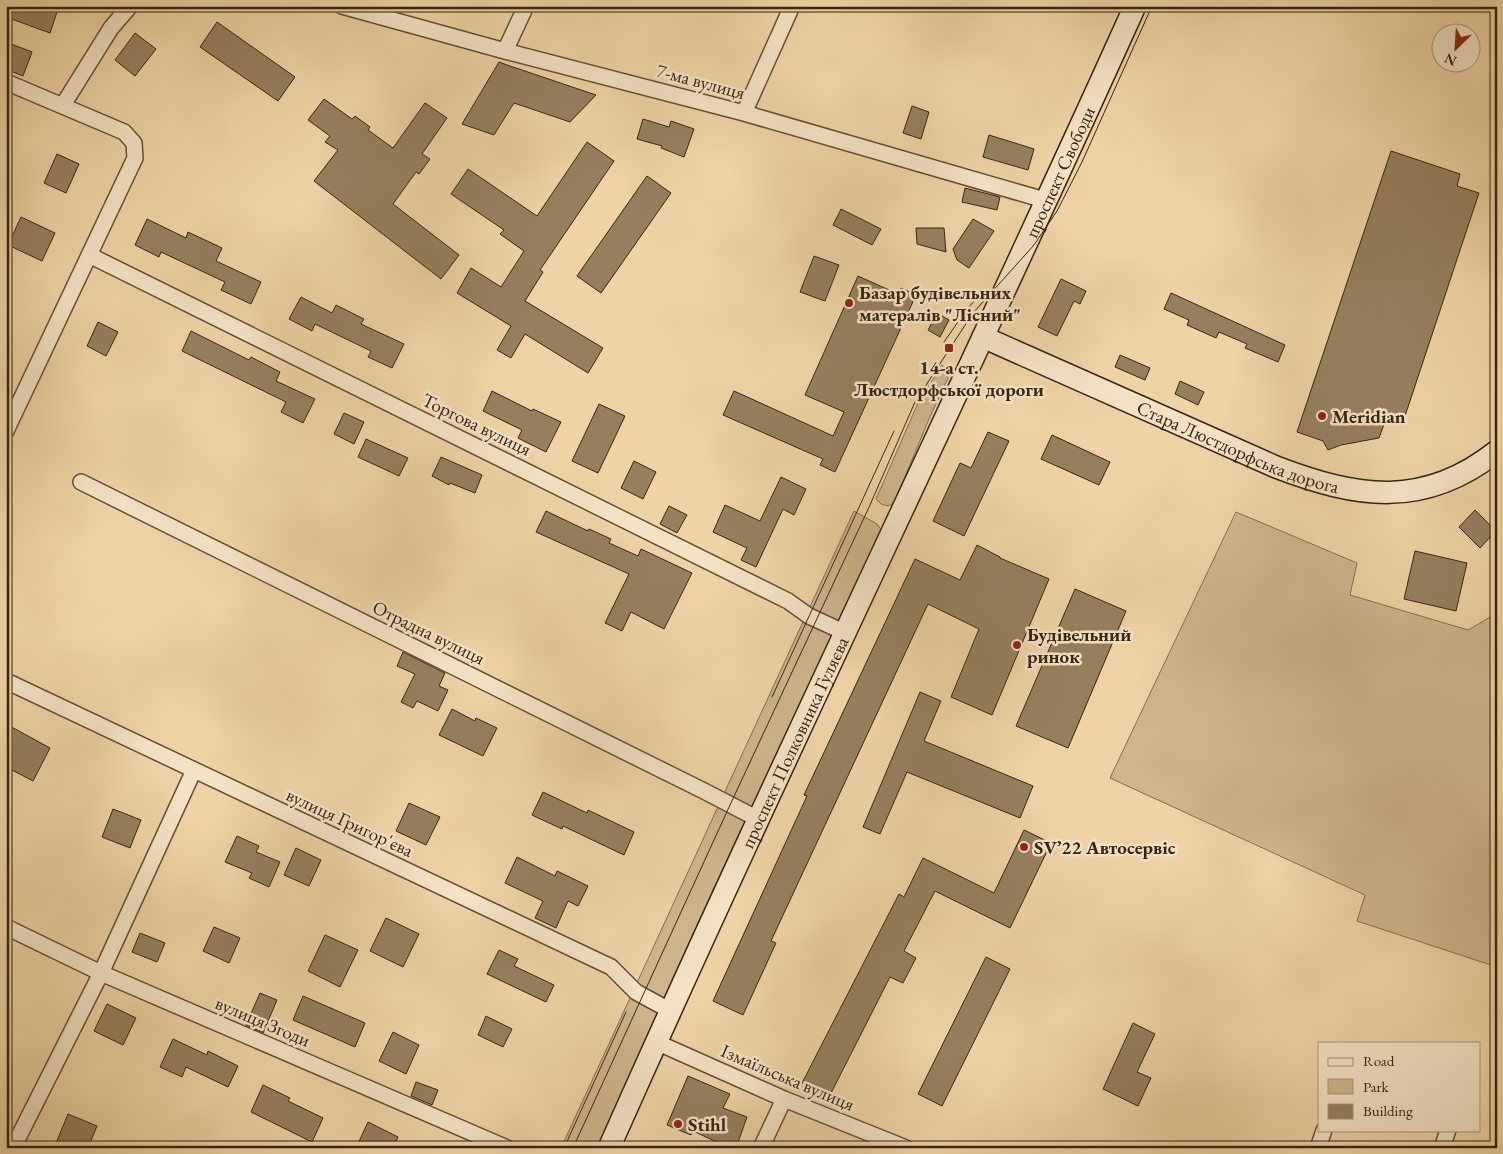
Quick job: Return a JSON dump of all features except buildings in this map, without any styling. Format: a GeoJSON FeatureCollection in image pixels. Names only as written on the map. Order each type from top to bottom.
{"type":"FeatureCollection","features":[{"type":"Feature","properties":{"kind":"main road","name":"проспект Свободи"},"geometry":{"type":"LineString","coordinates":[[983,337],[1048,201],[1135,6]]}},
{"type":"Feature","properties":{"kind":"main road","name":"Стара Люстдорфська дорога"},"geometry":{"type":"LineString","coordinates":[[983,337],[1276,467],[1309,480],[1344,489],[1376,493],[1403,492],[1429,487],[1478,466],[1497,451]]}},
{"type":"Feature","properties":{"kind":"main road","name":"проспект Полковника Гуляєва"},"geometry":{"type":"LineString","coordinates":[[609,1148],[670,1010],[983,337]]}},
{"type":"Feature","properties":{"kind":"street"},"geometry":{"type":"LineString","coordinates":[[63,106],[111,28],[130,6]]}},
{"type":"Feature","properties":{"kind":"street","name":"7-ма вулиця"},"geometry":{"type":"LineString","coordinates":[[342,6],[505,51],[744,113],[1048,201]]}},
{"type":"Feature","properties":{"kind":"street"},"geometry":{"type":"LineString","coordinates":[[505,51],[526,6]]}},
{"type":"Feature","properties":{"kind":"street"},"geometry":{"type":"LineString","coordinates":[[744,113],[792,6]]}},
{"type":"Feature","properties":{"kind":"street"},"geometry":{"type":"LineString","coordinates":[[6,82],[124,132],[134,143],[135,158],[6,431]]}},
{"type":"Feature","properties":{"kind":"street","name":"Торгова вулиця"},"geometry":{"type":"LineString","coordinates":[[89,255],[780,597],[808,616],[846,633]]}},
{"type":"Feature","properties":{"kind":"street","name":"Отрадна вулиця"},"geometry":{"type":"LineString","coordinates":[[81,482],[704,791],[758,820]]}},
{"type":"Feature","properties":{"kind":"street","name":"вулиця Григор'єва"},"geometry":{"type":"LineString","coordinates":[[6,681],[611,967],[636,992],[670,1010]]}},
{"type":"Feature","properties":{"kind":"street"},"geometry":{"type":"LineString","coordinates":[[13,1148],[101,973],[194,770]]}},
{"type":"Feature","properties":{"kind":"street","name":"вулиця Згоди"},"geometry":{"type":"LineString","coordinates":[[6,927],[101,973],[507,1148]]}},
{"type":"Feature","properties":{"kind":"street","name":"Ізмаїльська вулиця"},"geometry":{"type":"LineString","coordinates":[[656,1042],[784,1099],[906,1148]]}},
{"type":"Feature","properties":{"kind":"street"},"geometry":{"type":"LineString","coordinates":[[761,1148],[784,1099]]}},
{"type":"Feature","properties":{"kind":"street"},"geometry":{"type":"LineString","coordinates":[[1318,1148],[1323,1132]]}},
{"type":"Feature","properties":{"kind":"street"},"geometry":{"type":"LineString","coordinates":[[1442,1148],[1447,1132]]}},
{"type":"Feature","properties":{"kind":"green space"},"geometry":{"type":"Polygon","coordinates":[[[942,365],[948,372],[948,378],[894,503],[888,506],[881,504],[876,499],[918,403],[942,365]]]}},
{"type":"Feature","properties":{"kind":"green space"},"geometry":{"type":"Polygon","coordinates":[[[854,511],[877,524],[882,531],[601,1148],[561,1148],[854,511]]]}},
{"type":"Feature","properties":{"kind":"green space"},"geometry":{"type":"Polygon","coordinates":[[[1236,512],[1357,563],[1350,595],[1468,630],[1497,613],[1497,967],[1357,921],[1365,895],[1110,778],[1236,512]]]}},
{"type":"Feature","properties":{"kind":"tram line"},"geometry":{"type":"LineString","coordinates":[[573,1148],[870,505],[915,402],[973,313],[1034,245],[1057,211],[1082,162],[1152,6]]}},
{"type":"Feature","properties":{"kind":"tram line"},"geometry":{"type":"LineString","coordinates":[[944,342],[977,298]]}},
{"type":"Feature","properties":{"kind":"tram line"},"geometry":{"type":"LineString","coordinates":[[772,697],[894,431]]}},
{"type":"Feature","properties":{"kind":"tram line"},"geometry":{"type":"LineString","coordinates":[[564,1148],[626,1012]]}},
{"type":"Feature","properties":{"kind":"place","name":"Базар будівельних матералів \"Лісний\""},"geometry":{"type":"Point","coordinates":[849,303]}},
{"type":"Feature","properties":{"kind":"place","name":"14-а ст. Люстдорфської дороги"},"geometry":{"type":"Point","coordinates":[949,348]}},
{"type":"Feature","properties":{"kind":"place","name":"Meridian"},"geometry":{"type":"Point","coordinates":[1322,416]}},
{"type":"Feature","properties":{"kind":"place","name":"Будівельний ринок"},"geometry":{"type":"Point","coordinates":[1017,645]}},
{"type":"Feature","properties":{"kind":"place","name":"SV’22 Автосервіс"},"geometry":{"type":"Point","coordinates":[1024,847]}},
{"type":"Feature","properties":{"kind":"place","name":"Stihl"},"geometry":{"type":"Point","coordinates":[678,1124]}}]}
